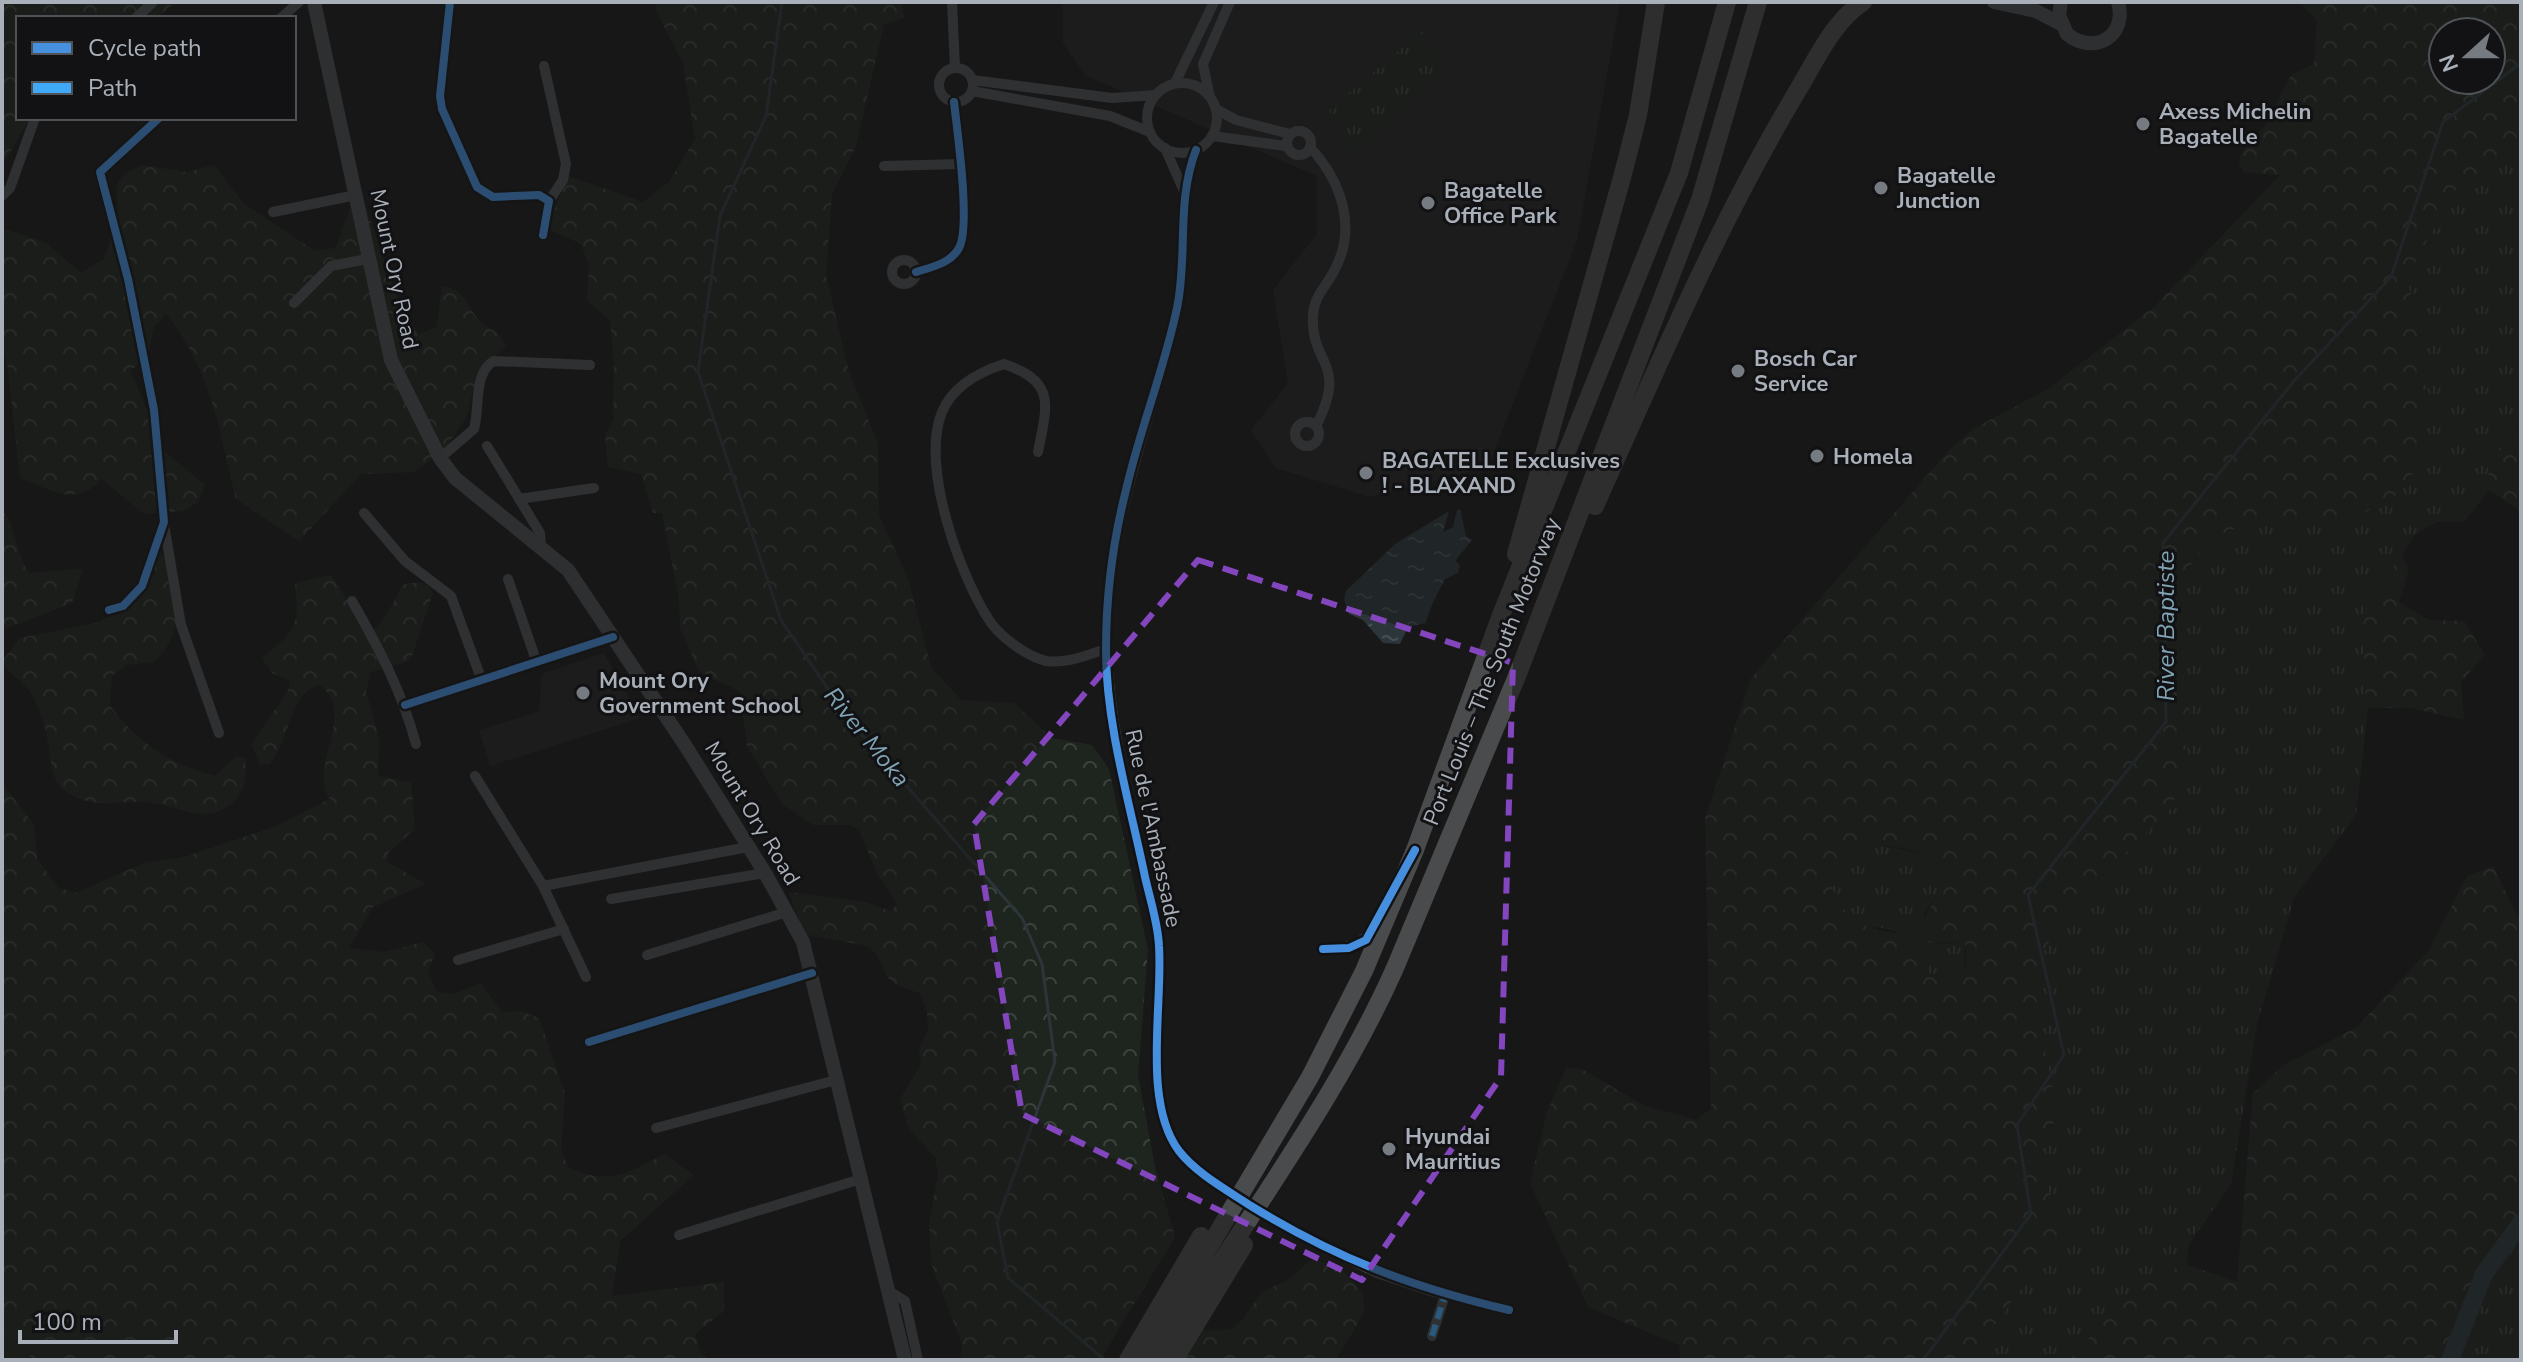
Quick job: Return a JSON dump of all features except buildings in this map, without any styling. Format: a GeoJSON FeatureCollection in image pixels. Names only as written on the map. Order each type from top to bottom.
{"type":"FeatureCollection","features":[{"type":"Feature","properties":{"kind":"highway"},"geometry":{"type":"LineString","coordinates":[[1501,615],[1638,115],[1656,2]]}},
{"type":"Feature","properties":{"kind":"highway","name":"Port Louis – The South Motorway"},"geometry":{"type":"LineString","coordinates":[[1160,1360],[1199,1278],[1285,1116],[1310,1077],[1364,971],[1415,850],[1501,615],[1679,173],[1727,2]]}},
{"type":"Feature","properties":{"kind":"highway","name":"Port Louis – The South Motorway"},"geometry":{"type":"LineString","coordinates":[[1142,1360],[1312,1120],[1377,1009],[1517,676],[1700,200],[1758,2]]}},
{"type":"Feature","properties":{"kind":"highway"},"geometry":{"type":"LineString","coordinates":[[1517,676],[1726,218],[1822,50],[1843,21],[1863,2]]}},
{"type":"Feature","properties":{"kind":"highway"},"geometry":{"type":"LineString","coordinates":[[1128,1360],[1199,1278]]}},
{"type":"Feature","properties":{"kind":"highway"},"geometry":{"type":"LineString","coordinates":[[1174,1360],[1199,1278]]}},
{"type":"Feature","properties":{"kind":"main road","name":"Mount Ory Road"},"geometry":{"type":"LineString","coordinates":[[314,2],[391,360],[440,458],[455,478],[568,570],[765,873],[803,942],[905,1360]]}},
{"type":"Feature","properties":{"kind":"main road"},"geometry":{"type":"LineString","coordinates":[[1994,2],[2036,11],[2061,24],[2075,40],[2083,44],[2101,42],[2118,29],[2121,20],[2118,2]]}},
{"type":"Feature","properties":{"kind":"main road"},"geometry":{"type":"LineString","coordinates":[[2061,2],[2061,24]]}},
{"type":"Feature","properties":{"kind":"street"},"geometry":{"type":"LineString","coordinates":[[138,16],[153,2]]}},
{"type":"Feature","properties":{"kind":"street"},"geometry":{"type":"LineString","coordinates":[[283,16],[299,2]]}},
{"type":"Feature","properties":{"kind":"street"},"geometry":{"type":"LineString","coordinates":[[450,2],[440,96],[442,109],[477,187],[493,197],[539,195],[549,201]]}},
{"type":"Feature","properties":{"kind":"street"},"geometry":{"type":"LineString","coordinates":[[952,2],[955,68]]}},
{"type":"Feature","properties":{"kind":"street"},"geometry":{"type":"LineString","coordinates":[[972,86],[1112,98],[1156,95],[1175,83],[1214,2]]}},
{"type":"Feature","properties":{"kind":"street"},"geometry":{"type":"LineString","coordinates":[[1184,195],[1196,150],[1212,136],[1217,120],[1214,103],[1203,79],[1203,64],[1230,2]]}},
{"type":"Feature","properties":{"kind":"street"},"geometry":{"type":"LineString","coordinates":[[543,235],[549,201],[563,180],[566,164],[544,66]]}},
{"type":"Feature","properties":{"kind":"street"},"geometry":{"type":"LineString","coordinates":[[955,68],[966,71],[972,86],[965,100],[954,102],[944,98],[939,88],[945,72],[955,68]]}},
{"type":"Feature","properties":{"kind":"street"},"geometry":{"type":"LineString","coordinates":[[1175,83],[1194,85],[1236,120],[1288,140]]}},
{"type":"Feature","properties":{"kind":"street"},"geometry":{"type":"LineString","coordinates":[[972,86],[1110,116],[1150,132],[1165,148],[1184,195]]}},
{"type":"Feature","properties":{"kind":"street"},"geometry":{"type":"LineString","coordinates":[[1150,132],[1148,113],[1156,95]]}},
{"type":"Feature","properties":{"kind":"street"},"geometry":{"type":"LineString","coordinates":[[916,272],[946,261],[962,242],[961,164],[954,102]]}},
{"type":"Feature","properties":{"kind":"street"},"geometry":{"type":"LineString","coordinates":[[2,196],[10,188],[34,120]]}},
{"type":"Feature","properties":{"kind":"street"},"geometry":{"type":"LineString","coordinates":[[157,120],[100,172],[128,279],[154,410],[164,522],[181,625],[219,733]]}},
{"type":"Feature","properties":{"kind":"street"},"geometry":{"type":"LineString","coordinates":[[1212,136],[1288,140],[1305,133],[1310,147],[1331,170],[1345,216],[1335,271],[1318,293],[1313,313],[1317,344],[1331,380],[1328,403],[1316,426]]}},
{"type":"Feature","properties":{"kind":"street"},"geometry":{"type":"LineString","coordinates":[[1288,140],[1290,153],[1298,156],[1310,147]]}},
{"type":"Feature","properties":{"kind":"street"},"geometry":{"type":"LineString","coordinates":[[1165,148],[1175,152],[1196,150]]}},
{"type":"Feature","properties":{"kind":"street"},"geometry":{"type":"LineString","coordinates":[[884,166],[961,164]]}},
{"type":"Feature","properties":{"kind":"street"},"geometry":{"type":"LineString","coordinates":[[273,212],[356,195]]}},
{"type":"Feature","properties":{"kind":"street","name":"Rue de l'Ambassade"},"geometry":{"type":"LineString","coordinates":[[1184,195],[1180,293],[1126,489],[1114,550],[1106,649],[1114,725],[1159,942],[1159,1101],[1165,1126],[1180,1152],[1216,1184],[1296,1233],[1377,1273],[1445,1295],[1509,1310]]}},
{"type":"Feature","properties":{"kind":"street"},"geometry":{"type":"LineString","coordinates":[[294,303],[331,266],[367,259]]}},
{"type":"Feature","properties":{"kind":"street"},"geometry":{"type":"LineString","coordinates":[[440,458],[474,429],[481,379],[487,365],[494,361],[590,365]]}},
{"type":"Feature","properties":{"kind":"street"},"geometry":{"type":"LineString","coordinates":[[1038,452],[1047,404],[1040,383],[1027,372],[1004,364],[967,381],[941,413],[938,475],[945,513],[969,581],[992,624],[1018,647],[1045,661],[1069,661],[1106,649]]}},
{"type":"Feature","properties":{"kind":"street"},"geometry":{"type":"LineString","coordinates":[[487,446],[540,533],[541,547]]}},
{"type":"Feature","properties":{"kind":"street"},"geometry":{"type":"LineString","coordinates":[[519,499],[594,488]]}},
{"type":"Feature","properties":{"kind":"street"},"geometry":{"type":"LineString","coordinates":[[364,513],[405,561],[451,596],[482,681]]}},
{"type":"Feature","properties":{"kind":"street"},"geometry":{"type":"LineString","coordinates":[[109,610],[123,606],[142,586],[164,522]]}},
{"type":"Feature","properties":{"kind":"street"},"geometry":{"type":"LineString","coordinates":[[508,579],[537,663]]}},
{"type":"Feature","properties":{"kind":"street"},"geometry":{"type":"LineString","coordinates":[[352,601],[405,705],[416,744]]}},
{"type":"Feature","properties":{"kind":"street"},"geometry":{"type":"LineString","coordinates":[[405,705],[613,637]]}},
{"type":"Feature","properties":{"kind":"street"},"geometry":{"type":"LineString","coordinates":[[475,776],[543,886],[586,977]]}},
{"type":"Feature","properties":{"kind":"street"},"geometry":{"type":"LineString","coordinates":[[543,886],[748,847]]}},
{"type":"Feature","properties":{"kind":"street"},"geometry":{"type":"LineString","coordinates":[[1323,949],[1349,948],[1366,940],[1415,850]]}},
{"type":"Feature","properties":{"kind":"street"},"geometry":{"type":"LineString","coordinates":[[611,899],[765,873]]}},
{"type":"Feature","properties":{"kind":"street"},"geometry":{"type":"LineString","coordinates":[[647,955],[787,912]]}},
{"type":"Feature","properties":{"kind":"street"},"geometry":{"type":"LineString","coordinates":[[458,960],[564,929]]}},
{"type":"Feature","properties":{"kind":"street"},"geometry":{"type":"LineString","coordinates":[[589,1042],[812,973]]}},
{"type":"Feature","properties":{"kind":"street"},"geometry":{"type":"LineString","coordinates":[[656,1128],[836,1080]]}},
{"type":"Feature","properties":{"kind":"street"},"geometry":{"type":"LineString","coordinates":[[679,1235],[861,1179]]}},
{"type":"Feature","properties":{"kind":"street"},"geometry":{"type":"LineString","coordinates":[[887,1290],[905,1301],[918,1360]]}},
{"type":"Feature","properties":{"kind":"street"},"geometry":{"type":"LineString","coordinates":[[1432,1336],[1445,1295]]}},
{"type":"Feature","properties":{"kind":"highlighted area"},"geometry":{"type":"Polygon","coordinates":[[[1198,560],[1513,663],[1501,1077],[1362,1280],[1022,1114],[974,824],[1198,560]]]}},
{"type":"Feature","properties":{"kind":"shaded area"},"geometry":{"type":"Polygon","coordinates":[[[1063,2],[1620,2],[1577,240],[1488,467],[1370,497],[1276,468],[1251,430],[1288,383],[1273,290],[1317,234],[1317,176],[1085,75],[1063,43],[1063,2]]]}},
{"type":"Feature","properties":{"kind":"shaded area","name":"Mount Ory Government School"},"geometry":{"type":"Polygon","coordinates":[[[604,653],[640,718],[490,766],[479,730],[539,712],[542,674],[604,653]]]}},
{"type":"Feature","properties":{"kind":"green space"},"geometry":{"type":"Polygon","coordinates":[[[2,2],[175,2],[159,16],[16,16],[16,120],[29,120],[2,166],[2,2]]]}},
{"type":"Feature","properties":{"kind":"green space"},"geometry":{"type":"Polygon","coordinates":[[[656,2],[901,2],[904,18],[884,24],[856,146],[832,195],[826,275],[849,372],[878,444],[879,515],[909,581],[931,667],[961,700],[1014,703],[1052,738],[1092,745],[1109,769],[1148,950],[1138,1075],[1155,1167],[1175,1237],[1100,1360],[960,1360],[962,1344],[931,1263],[929,1222],[938,1176],[936,1158],[909,1129],[900,1099],[921,1065],[919,1047],[928,1031],[927,1012],[920,993],[894,983],[868,946],[809,935],[802,928],[789,892],[865,902],[891,911],[897,903],[877,873],[859,830],[851,825],[813,825],[782,804],[747,746],[740,691],[700,673],[680,628],[679,599],[662,513],[653,513],[641,474],[608,467],[605,436],[613,420],[614,363],[610,320],[587,301],[589,265],[581,244],[547,228],[568,176],[643,202],[669,182],[695,139],[683,63],[657,13],[656,2]]]}},
{"type":"Feature","properties":{"kind":"green space"},"geometry":{"type":"Polygon","coordinates":[[[2300,2],[2521,2],[2521,152],[2456,190],[2416,260],[2409,286],[2427,392],[2413,474],[2394,497],[2348,521],[2237,528],[2209,539],[2193,560],[2174,614],[2191,722],[2173,806],[2070,907],[2043,952],[2042,1034],[2058,1115],[2033,1163],[2061,1214],[2058,1239],[1996,1323],[1980,1360],[1681,1360],[1679,1345],[1588,1307],[1530,1183],[1547,1112],[1566,1068],[1582,1069],[1643,1105],[1696,1120],[1711,1109],[1705,819],[1751,678],[1951,448],[1973,429],[2048,389],[2155,306],[2280,175],[2244,172],[2239,164],[2240,155],[2264,127],[2291,75],[2314,64],[2317,21],[2300,2]],[[1868,846],[1841,863],[1834,873],[1834,894],[1840,905],[1865,925],[1904,936],[1919,944],[1926,951],[1925,968],[1936,981],[1946,981],[1964,971],[1967,962],[1965,943],[1928,942],[1924,934],[1923,921],[1940,885],[1938,876],[1924,856],[1887,846],[1868,846]]]}},
{"type":"Feature","properties":{"kind":"green space"},"geometry":{"type":"Polygon","coordinates":[[[1422,31],[1445,71],[1354,153],[1329,110],[1422,31]]]}},
{"type":"Feature","properties":{"kind":"green space"},"geometry":{"type":"Polygon","coordinates":[[[2521,152],[2521,425],[2488,466],[2489,490],[2464,522],[2436,522],[2415,535],[2369,602],[2362,629],[2368,708],[2356,815],[2294,898],[2257,1024],[2231,1184],[2189,1244],[2186,1264],[2138,1285],[2069,1360],[1980,1360],[1996,1323],[2058,1239],[2061,1213],[2033,1163],[2058,1115],[2042,1034],[2043,952],[2070,907],[2173,806],[2191,722],[2174,614],[2193,560],[2209,539],[2237,528],[2348,521],[2427,392],[2409,286],[2416,260],[2456,190],[2521,152]]]}},
{"type":"Feature","properties":{"kind":"green space"},"geometry":{"type":"Polygon","coordinates":[[[142,165],[187,172],[214,165],[243,203],[315,251],[336,248],[353,199],[363,199],[400,307],[419,334],[437,327],[442,286],[450,287],[460,294],[483,324],[498,334],[506,346],[478,371],[466,418],[442,453],[413,472],[361,474],[299,541],[236,499],[219,425],[204,379],[182,335],[166,314],[154,327],[146,361],[130,370],[165,452],[205,485],[198,502],[183,511],[144,514],[102,479],[92,488],[72,495],[20,478],[7,364],[2,345],[2,228],[46,243],[81,273],[104,259],[115,226],[119,182],[142,165]]]}},
{"type":"Feature","properties":{"kind":"green space"},"geometry":{"type":"Polygon","coordinates":[[[2521,425],[2521,512],[2489,490],[2488,466],[2521,425]]]}},
{"type":"Feature","properties":{"kind":"green space"},"geometry":{"type":"Polygon","coordinates":[[[2,510],[11,524],[29,573],[83,569],[72,603],[2,630],[2,510]]]}},
{"type":"Feature","properties":{"kind":"green space"},"geometry":{"type":"Polygon","coordinates":[[[158,553],[167,558],[175,629],[154,662],[126,665],[112,676],[110,705],[143,741],[169,758],[199,771],[215,776],[236,756],[245,758],[245,777],[240,793],[222,810],[211,813],[201,814],[146,802],[97,803],[68,793],[53,773],[46,732],[35,701],[3,660],[20,638],[96,623],[124,610],[158,553]]]}},
{"type":"Feature","properties":{"kind":"green space"},"geometry":{"type":"Polygon","coordinates":[[[2401,555],[2409,568],[2399,602],[2429,620],[2464,621],[2485,655],[2461,682],[2464,720],[2411,708],[2368,708],[2362,629],[2369,602],[2401,555]]]}},
{"type":"Feature","properties":{"kind":"green space"},"geometry":{"type":"Polygon","coordinates":[[[331,575],[358,620],[371,630],[379,625],[402,585],[423,584],[433,593],[412,656],[406,662],[371,672],[366,691],[379,739],[378,776],[411,782],[415,829],[388,853],[387,862],[426,884],[373,907],[349,948],[385,952],[423,942],[435,954],[428,972],[437,992],[454,994],[481,983],[502,1012],[521,1011],[539,1018],[565,1093],[561,1150],[568,1167],[607,1177],[628,1172],[664,1154],[694,1175],[620,1241],[612,1296],[724,1282],[724,1311],[695,1334],[700,1352],[707,1359],[736,1360],[33,1360],[20,1342],[2,1332],[2,783],[34,825],[37,859],[59,888],[76,893],[146,862],[181,858],[274,827],[330,799],[324,771],[334,725],[334,710],[330,697],[320,685],[309,689],[301,697],[276,755],[269,764],[260,764],[251,744],[288,691],[290,681],[272,673],[262,658],[282,641],[293,626],[297,609],[295,583],[331,575]]]}},
{"type":"Feature","properties":{"kind":"green space"},"geometry":{"type":"Polygon","coordinates":[[[1868,846],[1916,853],[1936,866],[1941,876],[1940,888],[1923,915],[1937,944],[1965,943],[1964,971],[1946,981],[1936,981],[1925,968],[1926,951],[1889,929],[1865,925],[1841,904],[1834,894],[1832,883],[1835,872],[1852,854],[1868,846]]]}},
{"type":"Feature","properties":{"kind":"green space"},"geometry":{"type":"Polygon","coordinates":[[[2493,866],[2515,912],[2521,917],[2521,1214],[2490,1256],[2460,1319],[2454,1360],[2069,1360],[2138,1285],[2186,1264],[2237,1282],[2253,1093],[2284,1065],[2357,1027],[2429,950],[2467,876],[2493,866]]]}},
{"type":"Feature","properties":{"kind":"green space"},"geometry":{"type":"Polygon","coordinates":[[[2521,1214],[2521,1360],[2454,1360],[2463,1319],[2477,1283],[2521,1214]]]}},
{"type":"Feature","properties":{"kind":"green space"},"geometry":{"type":"Polygon","coordinates":[[[1314,1259],[1340,1267],[1363,1294],[1364,1313],[1336,1360],[1181,1360],[1199,1329],[1223,1330],[1236,1326],[1261,1294],[1293,1276],[1314,1259]]]}},
{"type":"Feature","properties":{"kind":"green space"},"geometry":{"type":"Polygon","coordinates":[[[2,1332],[20,1342],[33,1360],[2,1360],[2,1332]]]}},
{"type":"Feature","properties":{"kind":"water"},"geometry":{"type":"Polygon","coordinates":[[[1460,509],[1466,536],[1472,540],[1455,561],[1460,565],[1458,573],[1445,579],[1426,623],[1408,627],[1400,644],[1383,643],[1363,620],[1349,614],[1344,600],[1346,591],[1395,544],[1449,511],[1443,532],[1453,527],[1457,510],[1460,509]]]}},
{"type":"Feature","properties":{"kind":"waterway","name":"River Moka"},"geometry":{"type":"LineString","coordinates":[[782,2],[766,116],[720,216],[698,372],[781,620],[849,720],[1022,918],[1042,964],[1055,1062],[997,1222],[1008,1278],[1105,1360]]}},
{"type":"Feature","properties":{"kind":"waterway","name":"River Baptiste"},"geometry":{"type":"LineString","coordinates":[[1923,1360],[2031,1214],[2017,1125],[2064,1055],[2028,895],[2166,722],[2163,543],[2294,381],[2391,277],[2443,122],[2521,63]]}},
{"type":"Feature","properties":{"kind":"waterway"},"geometry":{"type":"LineString","coordinates":[[2450,1360],[2484,1274],[2521,1223]]}},
{"type":"Feature","properties":{"kind":"marked path"},"geometry":{"type":"LineString","coordinates":[[1432,1336],[1445,1295]]}},
{"type":"Feature","properties":{"kind":"cycle path"},"geometry":{"type":"LineString","coordinates":[[450,2],[440,96],[442,109],[477,187],[493,197],[539,195],[549,201],[543,235]]}},
{"type":"Feature","properties":{"kind":"cycle path"},"geometry":{"type":"LineString","coordinates":[[916,272],[951,257],[959,248],[962,237],[962,177],[954,102]]}},
{"type":"Feature","properties":{"kind":"cycle path"},"geometry":{"type":"LineString","coordinates":[[109,610],[123,606],[142,586],[164,522],[154,410],[128,279],[100,172],[157,120]]}},
{"type":"Feature","properties":{"kind":"cycle path"},"geometry":{"type":"LineString","coordinates":[[1196,150],[1186,189],[1177,308],[1121,509],[1111,569],[1106,630],[1107,678],[1114,736],[1158,937],[1157,1080],[1161,1107],[1168,1131],[1179,1151],[1194,1167],[1283,1225],[1345,1256],[1407,1281],[1509,1310]]}},
{"type":"Feature","properties":{"kind":"cycle path"},"geometry":{"type":"LineString","coordinates":[[405,705],[613,637]]}},
{"type":"Feature","properties":{"kind":"cycle path"},"geometry":{"type":"LineString","coordinates":[[1323,949],[1349,948],[1366,940],[1415,850]]}},
{"type":"Feature","properties":{"kind":"cycle path"},"geometry":{"type":"LineString","coordinates":[[589,1042],[812,973]]}},
{"type":"Feature","properties":{"kind":"place","name":"Axess Michelin Bagatelle"},"geometry":{"type":"Point","coordinates":[2143,124]}},
{"type":"Feature","properties":{"kind":"place","name":"Bagatelle Junction"},"geometry":{"type":"Point","coordinates":[1881,188]}},
{"type":"Feature","properties":{"kind":"place","name":"Bagatelle Office Park"},"geometry":{"type":"Point","coordinates":[1428,203]}},
{"type":"Feature","properties":{"kind":"place","name":"Bosch Car Service"},"geometry":{"type":"Point","coordinates":[1738,371]}},
{"type":"Feature","properties":{"kind":"place","name":"Homela"},"geometry":{"type":"Point","coordinates":[1817,456]}},
{"type":"Feature","properties":{"kind":"place","name":"BAGATELLE Exclusives ! - BLAXAND"},"geometry":{"type":"Point","coordinates":[1366,473]}},
{"type":"Feature","properties":{"kind":"place","name":"Mount Ory Government School"},"geometry":{"type":"Point","coordinates":[583,693]}},
{"type":"Feature","properties":{"kind":"place","name":"Hyundai Mauritius"},"geometry":{"type":"Point","coordinates":[1389,1149]}}]}
